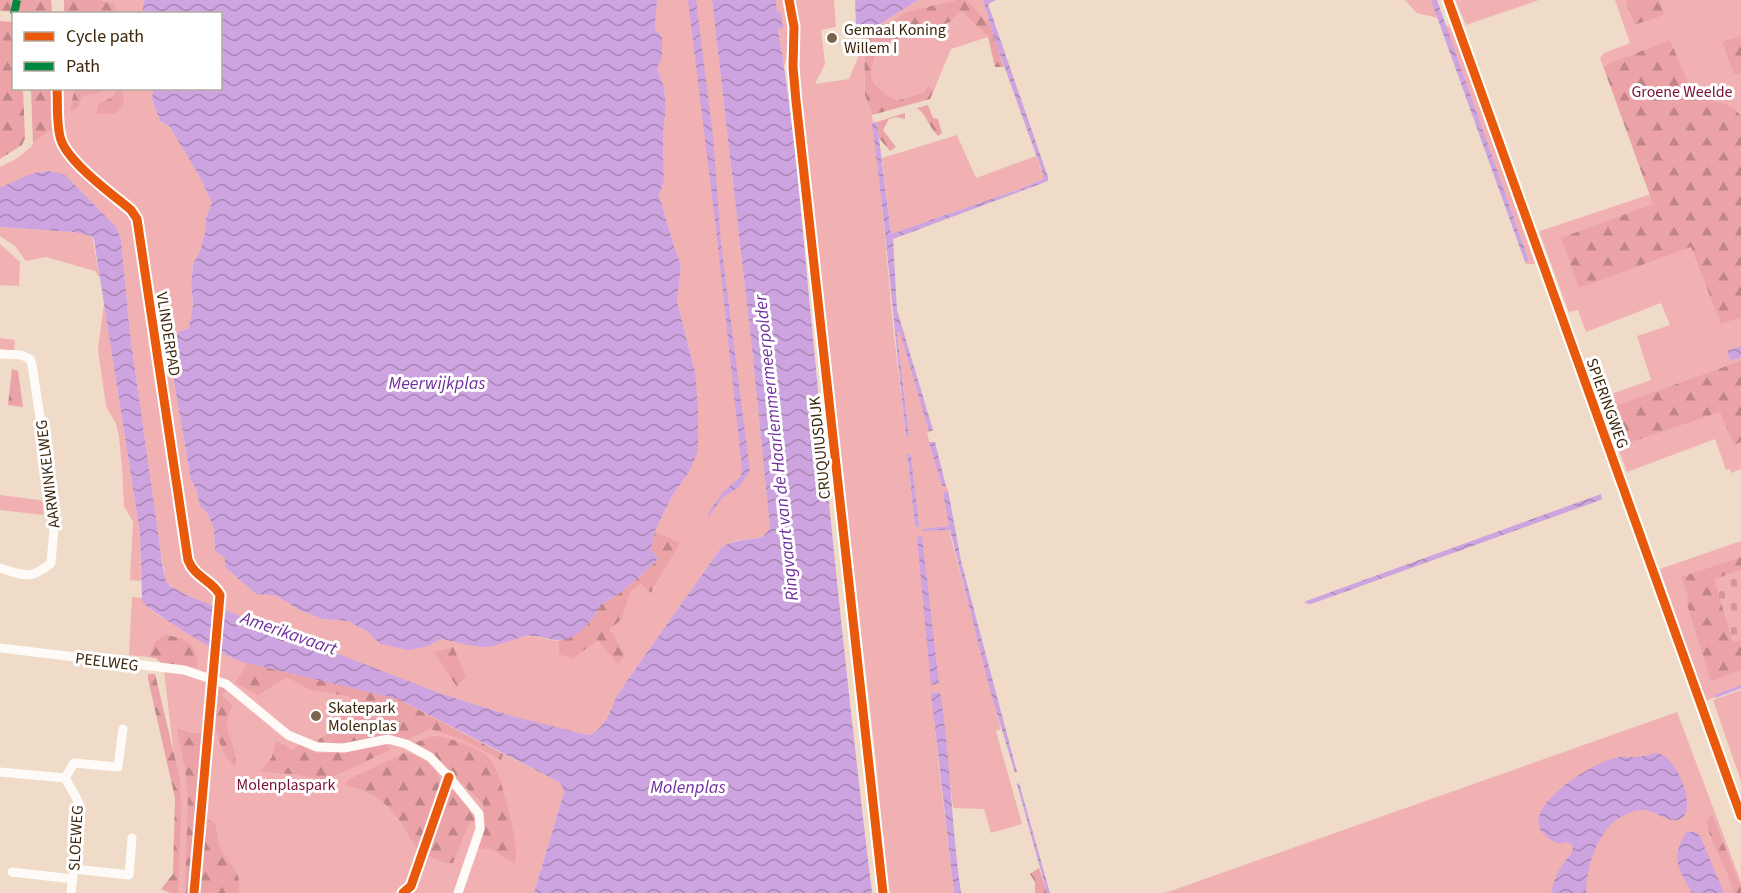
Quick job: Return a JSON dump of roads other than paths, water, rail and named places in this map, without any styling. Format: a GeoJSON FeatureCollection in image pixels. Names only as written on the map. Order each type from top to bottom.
{"type":"FeatureCollection","features":[{"type":"Feature","properties":{"kind":"street","name":"CRUQUIUSDIJK"},"geometry":{"type":"LineString","coordinates":[[789,0],[794,27],[793,67],[796,101],[883,893]]}},
{"type":"Feature","properties":{"kind":"street","name":"SPIERINGWEG"},"geometry":{"type":"LineString","coordinates":[[1448,0],[1741,816]]}},
{"type":"Feature","properties":{"kind":"street","name":"AARWINKELWEG"},"geometry":{"type":"LineString","coordinates":[[0,354],[30,359],[32,365],[55,519],[51,563],[40,573],[28,576],[0,568]]}},
{"type":"Feature","properties":{"kind":"street","name":"PEELWEG"},"geometry":{"type":"LineString","coordinates":[[0,648],[184,670],[212,678],[229,686],[288,735],[317,747],[344,748],[388,739],[406,744],[430,757],[475,806],[479,814],[480,829],[458,893]]}},
{"type":"Feature","properties":{"kind":"street"},"geometry":{"type":"LineString","coordinates":[[0,772],[65,778],[74,763],[118,767],[123,729]]}},
{"type":"Feature","properties":{"kind":"street","name":"SLOEWEG"},"geometry":{"type":"LineString","coordinates":[[65,778],[80,806],[71,893]]}},
{"type":"Feature","properties":{"kind":"street"},"geometry":{"type":"LineString","coordinates":[[12,872],[129,876],[132,838]]}},
{"type":"Feature","properties":{"kind":"water","name":"Meerwijkplas"},"geometry":{"type":"Polygon","coordinates":[[[144,0],[657,0],[655,29],[662,37],[662,58],[657,68],[664,87],[666,106],[663,135],[664,182],[659,195],[681,265],[677,301],[695,372],[698,451],[689,472],[672,496],[655,531],[651,549],[658,559],[631,584],[600,605],[593,618],[582,630],[562,640],[528,636],[482,647],[441,639],[428,646],[409,650],[380,644],[368,632],[348,621],[323,619],[301,611],[277,596],[256,594],[225,567],[225,558],[215,551],[214,530],[208,514],[200,506],[191,480],[174,382],[178,351],[175,343],[178,332],[189,328],[193,305],[191,284],[193,264],[200,251],[206,217],[212,203],[202,181],[170,127],[160,121],[152,99],[153,90],[222,90],[222,12],[142,12],[144,0]]]}},
{"type":"Feature","properties":{"kind":"water"},"geometry":{"type":"Polygon","coordinates":[[[688,0],[696,0],[713,136],[721,243],[750,471],[739,487],[722,498],[709,516],[707,515],[723,492],[741,476],[742,468],[688,0]]]}},
{"type":"Feature","properties":{"kind":"water"},"geometry":{"type":"Polygon","coordinates":[[[712,0],[776,0],[777,12],[781,12],[783,28],[778,29],[794,148],[834,553],[872,893],[534,893],[564,792],[559,782],[398,699],[242,662],[192,637],[146,606],[142,600],[140,533],[94,240],[92,236],[73,232],[0,227],[0,188],[40,172],[49,171],[66,176],[116,227],[121,239],[130,334],[163,568],[166,581],[170,586],[186,595],[439,693],[508,715],[588,735],[603,724],[617,695],[720,549],[735,542],[763,537],[770,528],[712,0]]]}},
{"type":"Feature","properties":{"kind":"water"},"geometry":{"type":"Polygon","coordinates":[[[855,0],[918,0],[877,26],[866,36],[866,32],[856,26],[855,0]]]}},
{"type":"Feature","properties":{"kind":"water"},"geometry":{"type":"Polygon","coordinates":[[[983,0],[996,0],[988,4],[1048,181],[893,239],[897,310],[933,430],[929,432],[900,332],[897,333],[909,436],[906,436],[872,123],[877,122],[891,234],[1043,179],[983,0]]]}},
{"type":"Feature","properties":{"kind":"water"},"geometry":{"type":"Polygon","coordinates":[[[1431,0],[1437,0],[1529,261],[1525,262],[1431,0]]]}},
{"type":"Feature","properties":{"kind":"water"},"geometry":{"type":"Polygon","coordinates":[[[1741,346],[1741,357],[1731,361],[1727,351],[1741,346]]]}},
{"type":"Feature","properties":{"kind":"water"},"geometry":{"type":"Polygon","coordinates":[[[929,442],[935,442],[946,486],[942,486],[929,442]]]}},
{"type":"Feature","properties":{"kind":"water"},"geometry":{"type":"Polygon","coordinates":[[[907,453],[911,455],[918,528],[915,526],[907,453]]]}},
{"type":"Feature","properties":{"kind":"water"},"geometry":{"type":"Polygon","coordinates":[[[948,490],[961,561],[1017,772],[1015,773],[990,690],[950,530],[923,531],[922,529],[949,526],[943,493],[948,490]]]}},
{"type":"Feature","properties":{"kind":"water"},"geometry":{"type":"Polygon","coordinates":[[[1601,494],[1602,499],[1595,502],[1311,604],[1305,603],[1306,601],[1601,494]]]}},
{"type":"Feature","properties":{"kind":"water"},"geometry":{"type":"Polygon","coordinates":[[[922,536],[939,684],[931,685],[917,537],[922,536]]]}},
{"type":"Feature","properties":{"kind":"water"},"geometry":{"type":"Polygon","coordinates":[[[940,692],[961,893],[954,893],[931,693],[940,692]]]}},
{"type":"Feature","properties":{"kind":"water"},"geometry":{"type":"Polygon","coordinates":[[[1656,753],[1670,762],[1682,781],[1687,802],[1683,817],[1673,820],[1640,810],[1616,820],[1599,841],[1590,867],[1586,893],[1551,893],[1557,874],[1573,846],[1568,842],[1554,842],[1541,830],[1538,822],[1543,807],[1563,787],[1597,765],[1617,757],[1639,757],[1656,753]]]}},
{"type":"Feature","properties":{"kind":"water"},"geometry":{"type":"Polygon","coordinates":[[[1019,783],[1050,893],[1047,893],[1017,784],[1019,783]]]}},
{"type":"Feature","properties":{"kind":"water"},"geometry":{"type":"Polygon","coordinates":[[[1687,832],[1695,832],[1700,836],[1724,893],[1692,893],[1680,870],[1677,856],[1687,832]]]}},
{"type":"Feature","properties":{"kind":"waterway"},"geometry":{"type":"LineString","coordinates":[[1716,696],[1741,687]]}},
{"type":"Feature","properties":{"kind":"place","name":"Gemaal Koning Willem I"},"geometry":{"type":"Point","coordinates":[832,38]}},
{"type":"Feature","properties":{"kind":"place","name":"Skatepark Molenplas"},"geometry":{"type":"Point","coordinates":[316,716]}},
{"type":"Feature","properties":{"kind":"park label","name":"Groene Weelde"},"geometry":{"type":"Point","coordinates":[1682,91]}},
{"type":"Feature","properties":{"kind":"park label","name":"Molenplaspark"},"geometry":{"type":"Point","coordinates":[286,784]}},
{"type":"Feature","properties":{"kind":"water label","name":"Ringvaart van de Haarlemmermeerpolder"},"geometry":{"type":"Point","coordinates":[776,448]}},
{"type":"Feature","properties":{"kind":"water label","name":"Amerikavaart"},"geometry":{"type":"Point","coordinates":[289,633]}},
{"type":"Feature","properties":{"kind":"water label","name":"Molenplas"},"geometry":{"type":"Point","coordinates":[688,787]}}]}
